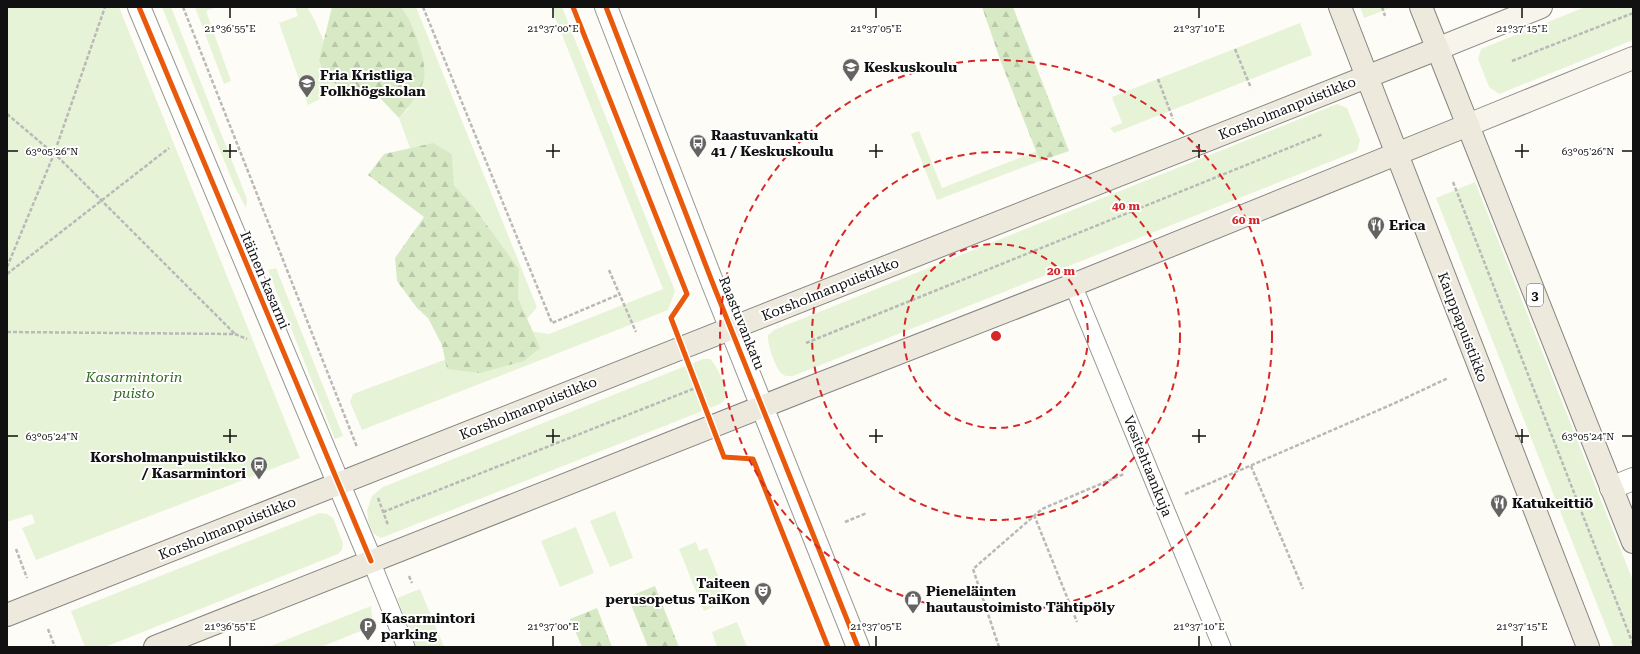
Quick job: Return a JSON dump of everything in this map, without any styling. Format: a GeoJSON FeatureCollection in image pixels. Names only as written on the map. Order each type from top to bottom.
{"type":"FeatureCollection","features":[{"type":"Feature","properties":{"kind":"main road","name":"Kauppapuistikko"},"geometry":{"type":"LineString","coordinates":[[1340,7],[1588,647]]}},
{"type":"Feature","properties":{"kind":"main road","name":"3"},"geometry":{"type":"LineString","coordinates":[[1421,7],[1633,542]]}},
{"type":"Feature","properties":{"kind":"main road","name":"Korsholmanpuistikko"},"geometry":{"type":"LineString","coordinates":[[7,615],[1541,7]]}},
{"type":"Feature","properties":{"kind":"main road"},"geometry":{"type":"LineString","coordinates":[[155,647],[712,426],[1073,285],[1633,58]]}},
{"type":"Feature","properties":{"kind":"street","name":"Itäinen kasarmi"},"geometry":{"type":"LineString","coordinates":[[139,7],[371,561]]}},
{"type":"Feature","properties":{"kind":"street","name":"Raastuvankatu"},"geometry":{"type":"LineString","coordinates":[[606,7],[762,407],[858,647]]}},
{"type":"Feature","properties":{"kind":"street"},"geometry":{"type":"LineString","coordinates":[[1611,488],[1633,479]]}},
{"type":"Feature","properties":{"kind":"lane","name":"Vesitehtaankuja"},"geometry":{"type":"LineString","coordinates":[[1073,285],[1222,647]]}},
{"type":"Feature","properties":{"kind":"lane","name":"Itäinen kasarmi"},"geometry":{"type":"LineString","coordinates":[[371,561],[406,647]]}},
{"type":"Feature","properties":{"kind":"path"},"geometry":{"type":"LineString","coordinates":[[7,267],[54,154],[105,7]]}},
{"type":"Feature","properties":{"kind":"path"},"geometry":{"type":"LineString","coordinates":[[183,7],[383,512],[698,387]]}},
{"type":"Feature","properties":{"kind":"path"},"geometry":{"type":"LineString","coordinates":[[423,7],[552,323],[620,294]]}},
{"type":"Feature","properties":{"kind":"path"},"geometry":{"type":"LineString","coordinates":[[1382,7],[1386,16]]}},
{"type":"Feature","properties":{"kind":"path"},"geometry":{"type":"LineString","coordinates":[[1512,61],[1633,13]]}},
{"type":"Feature","properties":{"kind":"path"},"geometry":{"type":"LineString","coordinates":[[1235,49],[1251,88]]}},
{"type":"Feature","properties":{"kind":"path"},"geometry":{"type":"LineString","coordinates":[[1158,79],[1173,119]]}},
{"type":"Feature","properties":{"kind":"path"},"geometry":{"type":"LineString","coordinates":[[7,114],[54,154],[235,334],[7,332]]}},
{"type":"Feature","properties":{"kind":"path"},"geometry":{"type":"LineString","coordinates":[[7,274],[191,132]]}},
{"type":"Feature","properties":{"kind":"path"},"geometry":{"type":"LineString","coordinates":[[806,343],[1323,134]]}},
{"type":"Feature","properties":{"kind":"path"},"geometry":{"type":"LineString","coordinates":[[1453,182],[1633,644]]}},
{"type":"Feature","properties":{"kind":"path"},"geometry":{"type":"LineString","coordinates":[[609,270],[636,332]]}},
{"type":"Feature","properties":{"kind":"path"},"geometry":{"type":"LineString","coordinates":[[683,347],[712,426]]}},
{"type":"Feature","properties":{"kind":"path"},"geometry":{"type":"LineString","coordinates":[[1163,503],[1251,466],[1448,378]]}},
{"type":"Feature","properties":{"kind":"path"},"geometry":{"type":"LineString","coordinates":[[999,647],[973,569],[1042,509],[1147,465]]}},
{"type":"Feature","properties":{"kind":"path"},"geometry":{"type":"LineString","coordinates":[[1251,466],[1303,589]]}},
{"type":"Feature","properties":{"kind":"path"},"geometry":{"type":"LineString","coordinates":[[845,522],[867,513]]}},
{"type":"Feature","properties":{"kind":"path"},"geometry":{"type":"LineString","coordinates":[[1034,515],[1077,622]]}},
{"type":"Feature","properties":{"kind":"green space","name":"Kasarmintorin puisto"},"geometry":{"type":"Polygon","coordinates":[[[7,7],[119,7],[300,458],[36,560],[22,528],[35,523],[32,514],[7,522],[7,7]]]}},
{"type":"Feature","properties":{"kind":"green space"},"geometry":{"type":"Polygon","coordinates":[[[162,7],[171,7],[247,199],[246,208],[234,185],[162,7]]]}},
{"type":"Feature","properties":{"kind":"green space"},"geometry":{"type":"Polygon","coordinates":[[[195,7],[217,7],[206,11],[231,81],[224,84],[195,7]]]}},
{"type":"Feature","properties":{"kind":"green space"},"geometry":{"type":"Polygon","coordinates":[[[295,7],[307,7],[314,19],[324,42],[319,60],[324,75],[341,88],[308,105],[279,23],[298,16],[295,7]]]}},
{"type":"Feature","properties":{"kind":"green space"},"geometry":{"type":"Polygon","coordinates":[[[332,7],[401,7],[410,21],[424,62],[425,72],[420,89],[410,105],[399,118],[380,98],[341,88],[324,75],[319,60],[332,7]]]}},
{"type":"Feature","properties":{"kind":"green space"},"geometry":{"type":"Polygon","coordinates":[[[401,7],[416,7],[537,307],[527,319],[518,298],[519,269],[473,206],[454,185],[452,154],[433,144],[410,148],[399,118],[408,109],[421,50],[401,7]]]}},
{"type":"Feature","properties":{"kind":"green space"},"geometry":{"type":"Polygon","coordinates":[[[551,7],[562,7],[675,291],[668,310],[362,430],[350,402],[353,394],[463,353],[516,329],[549,334],[663,289],[551,7]]]}},
{"type":"Feature","properties":{"kind":"green space"},"geometry":{"type":"Polygon","coordinates":[[[982,7],[1013,7],[1069,151],[1040,161],[1001,62],[982,7]]]}},
{"type":"Feature","properties":{"kind":"green space"},"geometry":{"type":"Polygon","coordinates":[[[1360,7],[1393,7],[1364,18],[1360,7]]]}},
{"type":"Feature","properties":{"kind":"green space"},"geometry":{"type":"Polygon","coordinates":[[[1585,7],[1633,7],[1633,40],[1499,94],[1489,87],[1478,59],[1481,49],[1585,7]]]}},
{"type":"Feature","properties":{"kind":"green space"},"geometry":{"type":"Polygon","coordinates":[[[1300,23],[1312,55],[1114,133],[1110,128],[1122,123],[1112,97],[1300,23]]]}},
{"type":"Feature","properties":{"kind":"green space"},"geometry":{"type":"Polygon","coordinates":[[[1337,104],[1347,108],[1360,140],[1357,151],[793,376],[784,375],[776,366],[768,339],[768,335],[774,330],[1337,104]]]}},
{"type":"Feature","properties":{"kind":"green space"},"geometry":{"type":"Polygon","coordinates":[[[919,131],[942,188],[1037,151],[1040,161],[937,200],[911,134],[919,131]]]}},
{"type":"Feature","properties":{"kind":"green space"},"geometry":{"type":"Polygon","coordinates":[[[433,143],[452,154],[454,185],[473,206],[519,269],[518,298],[540,348],[524,361],[480,373],[447,369],[442,345],[428,318],[417,308],[397,281],[395,258],[424,217],[368,175],[384,154],[433,143]]]}},
{"type":"Feature","properties":{"kind":"green space"},"geometry":{"type":"Polygon","coordinates":[[[1475,182],[1633,581],[1633,647],[1614,647],[1436,198],[1475,182]]]}},
{"type":"Feature","properties":{"kind":"green space"},"geometry":{"type":"Polygon","coordinates":[[[276,268],[343,436],[335,439],[268,270],[276,268]]]}},
{"type":"Feature","properties":{"kind":"green space"},"geometry":{"type":"Polygon","coordinates":[[[703,359],[710,359],[723,382],[726,397],[720,404],[381,538],[374,534],[369,525],[367,511],[372,496],[383,487],[703,359]]]}},
{"type":"Feature","properties":{"kind":"green space"},"geometry":{"type":"Polygon","coordinates":[[[615,511],[633,558],[610,567],[590,521],[615,511]]]}},
{"type":"Feature","properties":{"kind":"green space"},"geometry":{"type":"Polygon","coordinates":[[[320,513],[327,514],[333,518],[343,543],[342,550],[338,554],[105,647],[85,647],[71,611],[320,513]]]}},
{"type":"Feature","properties":{"kind":"green space"},"geometry":{"type":"Polygon","coordinates":[[[576,527],[594,573],[560,587],[541,541],[576,527]]]}},
{"type":"Feature","properties":{"kind":"green space"},"geometry":{"type":"Polygon","coordinates":[[[696,542],[699,551],[707,548],[728,601],[704,611],[679,549],[696,542]]]}},
{"type":"Feature","properties":{"kind":"green space"},"geometry":{"type":"Polygon","coordinates":[[[655,586],[679,647],[648,647],[628,597],[655,586]]]}},
{"type":"Feature","properties":{"kind":"green space"},"geometry":{"type":"Polygon","coordinates":[[[420,589],[444,647],[416,647],[397,598],[420,589]]]}},
{"type":"Feature","properties":{"kind":"green space"},"geometry":{"type":"Polygon","coordinates":[[[371,606],[373,626],[321,647],[268,647],[371,606]]]}},
{"type":"Feature","properties":{"kind":"green space"},"geometry":{"type":"Polygon","coordinates":[[[597,608],[612,647],[582,647],[570,619],[597,608]]]}},
{"type":"Feature","properties":{"kind":"green space"},"geometry":{"type":"Polygon","coordinates":[[[737,622],[747,647],[717,647],[712,632],[737,622]]]}},
{"type":"Feature","properties":{"kind":"cycle path"},"geometry":{"type":"LineString","coordinates":[[139,7],[371,561]]}},
{"type":"Feature","properties":{"kind":"cycle path"},"geometry":{"type":"LineString","coordinates":[[573,7],[687,294],[671,318],[724,457],[753,459],[828,647]]}},
{"type":"Feature","properties":{"kind":"cycle path"},"geometry":{"type":"LineString","coordinates":[[606,7],[713,284],[858,647]]}},
{"type":"Feature","properties":{"kind":"place","name":"Keskuskoulu"},"geometry":{"type":"Point","coordinates":[851,82]}},
{"type":"Feature","properties":{"kind":"place","name":"Fria Kristliga Folkhögskolan"},"geometry":{"type":"Point","coordinates":[307,98]}},
{"type":"Feature","properties":{"kind":"place","name":"Raastuvankatu 41 / Keskuskoulu"},"geometry":{"type":"Point","coordinates":[698,158]}},
{"type":"Feature","properties":{"kind":"place","name":"Erica"},"geometry":{"type":"Point","coordinates":[1376,240]}},
{"type":"Feature","properties":{"kind":"place","name":"Korsholmanpuistikko / Kasarmintori"},"geometry":{"type":"Point","coordinates":[259,480]}},
{"type":"Feature","properties":{"kind":"place","name":"Katukeittiö"},"geometry":{"type":"Point","coordinates":[1499,518]}},
{"type":"Feature","properties":{"kind":"place","name":"Taiteen perusopetus TaiKon"},"geometry":{"type":"Point","coordinates":[763,606]}},
{"type":"Feature","properties":{"kind":"place","name":"Pieneläinten hautaustoimisto Tähtipöly"},"geometry":{"type":"Point","coordinates":[913,614]}},
{"type":"Feature","properties":{"kind":"place","name":"Kasarmintori parking"},"geometry":{"type":"Point","coordinates":[368,641]}}]}
